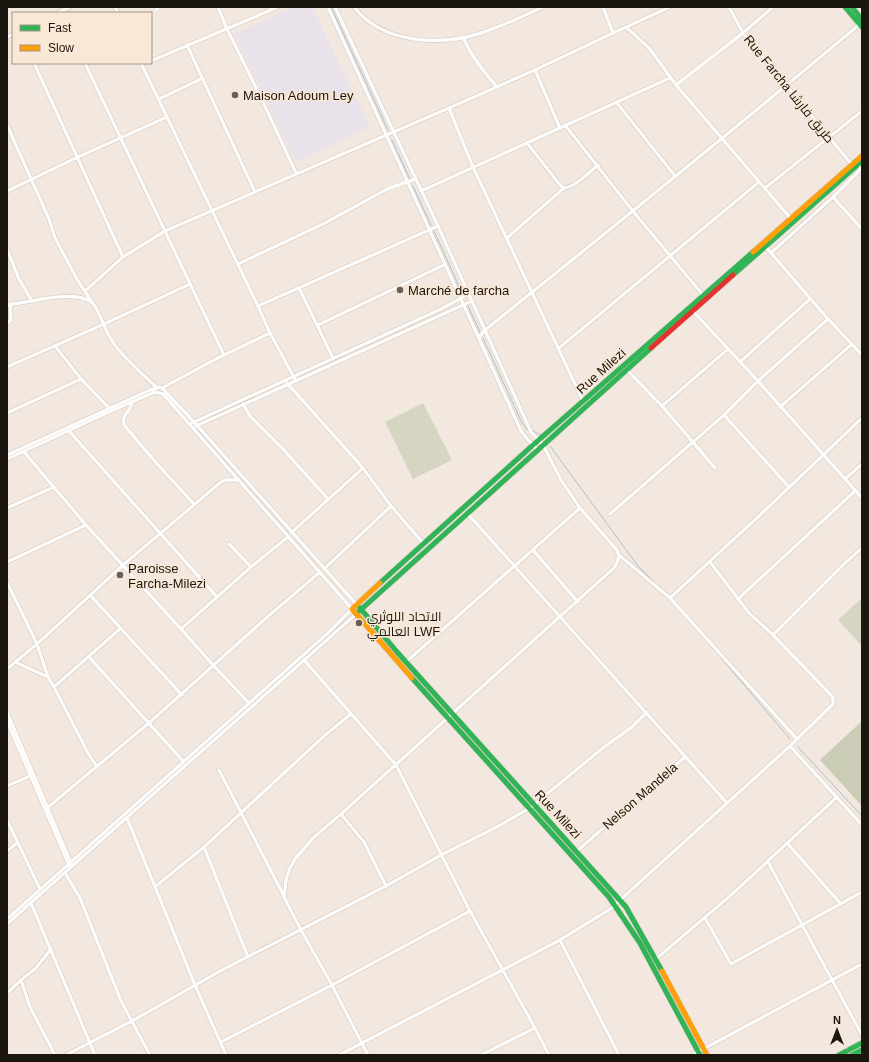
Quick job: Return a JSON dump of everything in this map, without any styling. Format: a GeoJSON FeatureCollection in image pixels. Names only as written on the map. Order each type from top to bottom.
{"type":"FeatureCollection","features":[{"type":"Feature","properties":{"kind":"street"},"geometry":{"type":"LineString","coordinates":[[60,12],[70,7]]}},
{"type":"Feature","properties":{"kind":"street"},"geometry":{"type":"LineString","coordinates":[[156,10],[159,7]]}},
{"type":"Feature","properties":{"kind":"street"},"geometry":{"type":"LineString","coordinates":[[218,7],[227,29],[296,173]]}},
{"type":"Feature","properties":{"kind":"street"},"geometry":{"type":"LineString","coordinates":[[152,61],[227,29],[271,8],[278,7]]}},
{"type":"Feature","properties":{"kind":"street"},"geometry":{"type":"LineString","coordinates":[[328,7],[407,182],[446,264],[463,305],[522,430],[528,440],[538,450]]}},
{"type":"Feature","properties":{"kind":"street"},"geometry":{"type":"LineString","coordinates":[[335,7],[438,226],[527,426],[543,445],[561,480],[580,508],[619,554],[670,598],[797,739]]}},
{"type":"Feature","properties":{"kind":"street"},"geometry":{"type":"LineString","coordinates":[[354,7],[359,14],[384,31],[407,38],[424,41],[478,34],[543,7]]}},
{"type":"Feature","properties":{"kind":"street"},"geometry":{"type":"LineString","coordinates":[[603,7],[613,33]]}},
{"type":"Feature","properties":{"kind":"street"},"geometry":{"type":"LineString","coordinates":[[85,291],[123,257],[165,231],[212,212],[296,173],[497,87],[670,7]]}},
{"type":"Feature","properties":{"kind":"street","name":"Rue Farcha طريق فارشا"},"geometry":{"type":"LineString","coordinates":[[729,7],[743,33],[853,166]]}},
{"type":"Feature","properties":{"kind":"street"},"geometry":{"type":"LineString","coordinates":[[676,85],[743,33],[773,7]]}},
{"type":"Feature","properties":{"kind":"street"},"geometry":{"type":"LineString","coordinates":[[845,7],[861,24]]}},
{"type":"Feature","properties":{"kind":"street"},"geometry":{"type":"LineString","coordinates":[[852,7],[861,24]]}},
{"type":"Feature","properties":{"kind":"street"},"geometry":{"type":"LineString","coordinates":[[479,337],[485,330],[531,292],[861,24]]}},
{"type":"Feature","properties":{"kind":"street"},"geometry":{"type":"LineString","coordinates":[[626,27],[650,49],[670,78],[792,220]]}},
{"type":"Feature","properties":{"kind":"street"},"geometry":{"type":"LineString","coordinates":[[463,37],[473,56],[497,87]]}},
{"type":"Feature","properties":{"kind":"street"},"geometry":{"type":"LineString","coordinates":[[187,45],[255,192]]}},
{"type":"Feature","properties":{"kind":"street"},"geometry":{"type":"LineString","coordinates":[[34,64],[123,257]]}},
{"type":"Feature","properties":{"kind":"street"},"geometry":{"type":"LineString","coordinates":[[85,64],[224,355]]}},
{"type":"Feature","properties":{"kind":"street"},"geometry":{"type":"LineString","coordinates":[[143,64],[270,333],[296,381]]}},
{"type":"Feature","properties":{"kind":"street"},"geometry":{"type":"LineString","coordinates":[[535,70],[560,128]]}},
{"type":"Feature","properties":{"kind":"street"},"geometry":{"type":"LineString","coordinates":[[159,99],[203,78]]}},
{"type":"Feature","properties":{"kind":"street"},"geometry":{"type":"LineString","coordinates":[[421,191],[670,78]]}},
{"type":"Feature","properties":{"kind":"street"},"geometry":{"type":"LineString","coordinates":[[617,102],[675,176]]}},
{"type":"Feature","properties":{"kind":"street"},"geometry":{"type":"LineString","coordinates":[[449,108],[473,167],[583,402]]}},
{"type":"Feature","properties":{"kind":"street"},"geometry":{"type":"LineString","coordinates":[[765,188],[862,111]]}},
{"type":"Feature","properties":{"kind":"street"},"geometry":{"type":"LineString","coordinates":[[7,191],[167,117]]}},
{"type":"Feature","properties":{"kind":"street"},"geometry":{"type":"LineString","coordinates":[[7,125],[56,238],[78,281],[104,324],[112,342],[157,388]]}},
{"type":"Feature","properties":{"kind":"street"},"geometry":{"type":"LineString","coordinates":[[565,125],[632,210],[703,295]]}},
{"type":"Feature","properties":{"kind":"street"},"geometry":{"type":"LineString","coordinates":[[527,143],[564,188]]}},
{"type":"Feature","properties":{"kind":"street","name":"Rue Milezi"},"geometry":{"type":"LineString","coordinates":[[701,1052],[656,959],[638,927],[620,900],[577,851],[448,718],[352,609],[423,543],[533,445],[691,309],[853,166],[862,156]]}},
{"type":"Feature","properties":{"kind":"street","name":"Rue Milezi"},"geometry":{"type":"LineString","coordinates":[[853,166],[862,161]]}},
{"type":"Feature","properties":{"kind":"street"},"geometry":{"type":"LineString","coordinates":[[771,253],[833,197],[859,171],[862,165]]}},
{"type":"Feature","properties":{"kind":"street"},"geometry":{"type":"LineString","coordinates":[[507,238],[564,188],[574,184],[598,166]]}},
{"type":"Feature","properties":{"kind":"street"},"geometry":{"type":"LineString","coordinates":[[238,264],[325,224],[388,189],[415,179]]}},
{"type":"Feature","properties":{"kind":"street"},"geometry":{"type":"LineString","coordinates":[[559,348],[759,182]]}},
{"type":"Feature","properties":{"kind":"street"},"geometry":{"type":"LineString","coordinates":[[833,197],[862,229]]}},
{"type":"Feature","properties":{"kind":"street","name":"Rue Milezi"},"geometry":{"type":"LineString","coordinates":[[356,614],[627,370],[691,309],[703,295],[765,246],[792,220]]}},
{"type":"Feature","properties":{"kind":"street"},"geometry":{"type":"LineString","coordinates":[[258,306],[438,226]]}},
{"type":"Feature","properties":{"kind":"street"},"geometry":{"type":"LineString","coordinates":[[765,246],[810,299],[862,355]]}},
{"type":"Feature","properties":{"kind":"street"},"geometry":{"type":"LineString","coordinates":[[7,249],[20,279],[32,301]]}},
{"type":"Feature","properties":{"kind":"street"},"geometry":{"type":"LineString","coordinates":[[318,325],[446,264]]}},
{"type":"Feature","properties":{"kind":"street"},"geometry":{"type":"LineString","coordinates":[[7,367],[190,284]]}},
{"type":"Feature","properties":{"kind":"street"},"geometry":{"type":"LineString","coordinates":[[299,288],[333,358]]}},
{"type":"Feature","properties":{"kind":"street"},"geometry":{"type":"LineString","coordinates":[[192,423],[441,309],[469,294]]}},
{"type":"Feature","properties":{"kind":"street"},"geometry":{"type":"LineString","coordinates":[[7,323],[11,320],[8,304],[54,297],[72,296],[82,298],[93,304]]}},
{"type":"Feature","properties":{"kind":"street"},"geometry":{"type":"LineString","coordinates":[[740,362],[810,299]]}},
{"type":"Feature","properties":{"kind":"street"},"geometry":{"type":"LineString","coordinates":[[195,427],[472,301]]}},
{"type":"Feature","properties":{"kind":"street"},"geometry":{"type":"LineString","coordinates":[[691,309],[758,381],[862,498]]}},
{"type":"Feature","properties":{"kind":"street"},"geometry":{"type":"LineString","coordinates":[[610,514],[724,415],[758,381],[828,319]]}},
{"type":"Feature","properties":{"kind":"street"},"geometry":{"type":"LineString","coordinates":[[7,455],[109,408],[157,388],[162,388],[224,355],[270,333]]}},
{"type":"Feature","properties":{"kind":"street"},"geometry":{"type":"LineString","coordinates":[[780,407],[852,344]]}},
{"type":"Feature","properties":{"kind":"street"},"geometry":{"type":"LineString","coordinates":[[55,346],[81,379],[109,408]]}},
{"type":"Feature","properties":{"kind":"street"},"geometry":{"type":"LineString","coordinates":[[662,406],[728,349]]}},
{"type":"Feature","properties":{"kind":"street"},"geometry":{"type":"LineString","coordinates":[[627,370],[662,406],[715,468]]}},
{"type":"Feature","properties":{"kind":"street"},"geometry":{"type":"LineString","coordinates":[[7,413],[81,379]]}},
{"type":"Feature","properties":{"kind":"street"},"geometry":{"type":"LineString","coordinates":[[286,380],[287,385],[362,468],[391,506],[423,543]]}},
{"type":"Feature","properties":{"kind":"street"},"geometry":{"type":"LineString","coordinates":[[7,924],[65,873],[70,865],[183,762],[328,633],[352,609],[288,537],[162,388]]}},
{"type":"Feature","properties":{"kind":"street"},"geometry":{"type":"LineString","coordinates":[[7,459],[155,392],[160,392],[163,394],[192,423]]}},
{"type":"Feature","properties":{"kind":"street"},"geometry":{"type":"LineString","coordinates":[[132,402],[132,406],[124,415],[124,425],[194,504]]}},
{"type":"Feature","properties":{"kind":"street"},"geometry":{"type":"LineString","coordinates":[[243,404],[250,416],[282,448],[328,499]]}},
{"type":"Feature","properties":{"kind":"street"},"geometry":{"type":"LineString","coordinates":[[724,415],[788,487]]}},
{"type":"Feature","properties":{"kind":"street"},"geometry":{"type":"LineString","coordinates":[[670,598],[862,418]]}},
{"type":"Feature","properties":{"kind":"street"},"geometry":{"type":"LineString","coordinates":[[195,427],[357,605]]}},
{"type":"Feature","properties":{"kind":"street"},"geometry":{"type":"LineString","coordinates":[[69,431],[217,597]]}},
{"type":"Feature","properties":{"kind":"street"},"geometry":{"type":"LineString","coordinates":[[24,452],[86,525],[249,703]]}},
{"type":"Feature","properties":{"kind":"street"},"geometry":{"type":"LineString","coordinates":[[846,479],[862,464]]}},
{"type":"Feature","properties":{"kind":"street"},"geometry":{"type":"LineString","coordinates":[[291,533],[362,468]]}},
{"type":"Feature","properties":{"kind":"street"},"geometry":{"type":"LineString","coordinates":[[7,669],[37,644],[123,565],[221,482],[225,480],[239,480]]}},
{"type":"Feature","properties":{"kind":"street"},"geometry":{"type":"LineString","coordinates":[[7,508],[54,487]]}},
{"type":"Feature","properties":{"kind":"street"},"geometry":{"type":"LineString","coordinates":[[738,599],[855,491]]}},
{"type":"Feature","properties":{"kind":"street"},"geometry":{"type":"LineString","coordinates":[[324,569],[391,506]]}},
{"type":"Feature","properties":{"kind":"street"},"geometry":{"type":"LineString","coordinates":[[406,662],[580,508]]}},
{"type":"Feature","properties":{"kind":"street"},"geometry":{"type":"LineString","coordinates":[[467,513],[726,802]]}},
{"type":"Feature","properties":{"kind":"street"},"geometry":{"type":"LineString","coordinates":[[7,562],[86,525]]}},
{"type":"Feature","properties":{"kind":"street"},"geometry":{"type":"LineString","coordinates":[[181,629],[250,567],[288,537]]}},
{"type":"Feature","properties":{"kind":"street"},"geometry":{"type":"LineString","coordinates":[[229,544],[250,567]]}},
{"type":"Feature","properties":{"kind":"street"},"geometry":{"type":"LineString","coordinates":[[773,635],[862,548]]}},
{"type":"Feature","properties":{"kind":"street"},"geometry":{"type":"LineString","coordinates":[[533,550],[578,602]]}},
{"type":"Feature","properties":{"kind":"street"},"geometry":{"type":"LineString","coordinates":[[284,897],[286,880],[290,868],[313,838],[578,602],[615,567],[619,561],[619,554]]}},
{"type":"Feature","properties":{"kind":"street"},"geometry":{"type":"LineString","coordinates":[[339,1055],[560,940],[616,906],[620,900],[726,802],[790,746],[833,704],[832,696],[773,635],[749,613],[710,562]]}},
{"type":"Feature","properties":{"kind":"street"},"geometry":{"type":"LineString","coordinates":[[47,808],[182,695],[213,665],[320,572]]}},
{"type":"Feature","properties":{"kind":"street"},"geometry":{"type":"LineString","coordinates":[[7,582],[37,644],[48,677],[85,748],[97,767]]}},
{"type":"Feature","properties":{"kind":"street"},"geometry":{"type":"LineString","coordinates":[[90,595],[182,695]]}},
{"type":"Feature","properties":{"kind":"street","name":"Rue Milezi"},"geometry":{"type":"LineString","coordinates":[[357,605],[532,806],[556,839],[616,906],[640,942],[701,1052],[707,1055]]}},
{"type":"Feature","properties":{"kind":"street"},"geometry":{"type":"LineString","coordinates":[[7,918],[127,818],[356,614]]}},
{"type":"Feature","properties":{"kind":"street"},"geometry":{"type":"LineString","coordinates":[[54,687],[121,628]]}},
{"type":"Feature","properties":{"kind":"street"},"geometry":{"type":"LineString","coordinates":[[89,657],[183,762]]}},
{"type":"Feature","properties":{"kind":"street"},"geometry":{"type":"LineString","coordinates":[[304,660],[396,765],[470,911],[536,1028],[549,1055]]}},
{"type":"Feature","properties":{"kind":"street"},"geometry":{"type":"LineString","coordinates":[[15,662],[48,677]]}},
{"type":"Feature","properties":{"kind":"street"},"geometry":{"type":"LineString","coordinates":[[7,712],[70,865]]}},
{"type":"Feature","properties":{"kind":"street"},"geometry":{"type":"LineString","coordinates":[[66,1055],[132,1021],[248,957],[495,828],[532,806],[604,747],[632,727],[646,712]]}},
{"type":"Feature","properties":{"kind":"street"},"geometry":{"type":"LineString","coordinates":[[156,886],[204,847],[351,714]]}},
{"type":"Feature","properties":{"kind":"street"},"geometry":{"type":"LineString","coordinates":[[7,721],[47,808],[70,865]]}},
{"type":"Feature","properties":{"kind":"street"},"geometry":{"type":"LineString","coordinates":[[790,746],[862,825]]}},
{"type":"Feature","properties":{"kind":"street","name":"Nelson Mandela"},"geometry":{"type":"LineString","coordinates":[[577,851],[685,757]]}},
{"type":"Feature","properties":{"kind":"street"},"geometry":{"type":"LineString","coordinates":[[218,770],[368,1055]]}},
{"type":"Feature","properties":{"kind":"street"},"geometry":{"type":"LineString","coordinates":[[7,786],[32,775]]}},
{"type":"Feature","properties":{"kind":"street"},"geometry":{"type":"LineString","coordinates":[[656,959],[768,862],[837,797]]}},
{"type":"Feature","properties":{"kind":"street"},"geometry":{"type":"LineString","coordinates":[[341,814],[364,842],[386,886]]}},
{"type":"Feature","properties":{"kind":"street"},"geometry":{"type":"LineString","coordinates":[[127,818],[226,1055]]}},
{"type":"Feature","properties":{"kind":"street"},"geometry":{"type":"LineString","coordinates":[[7,820],[40,889]]}},
{"type":"Feature","properties":{"kind":"street"},"geometry":{"type":"LineString","coordinates":[[7,851],[17,843]]}},
{"type":"Feature","properties":{"kind":"street"},"geometry":{"type":"LineString","coordinates":[[788,844],[840,903]]}},
{"type":"Feature","properties":{"kind":"street"},"geometry":{"type":"LineString","coordinates":[[204,847],[248,957]]}},
{"type":"Feature","properties":{"kind":"street"},"geometry":{"type":"LineString","coordinates":[[768,862],[862,1035]]}},
{"type":"Feature","properties":{"kind":"street"},"geometry":{"type":"LineString","coordinates":[[65,873],[80,898],[121,1001],[150,1055]]}},
{"type":"Feature","properties":{"kind":"street"},"geometry":{"type":"LineString","coordinates":[[705,918],[731,964],[862,892]]}},
{"type":"Feature","properties":{"kind":"street"},"geometry":{"type":"LineString","coordinates":[[31,903],[95,1055]]}},
{"type":"Feature","properties":{"kind":"street"},"geometry":{"type":"LineString","coordinates":[[221,1042],[332,985],[470,911]]}},
{"type":"Feature","properties":{"kind":"street"},"geometry":{"type":"LineString","coordinates":[[560,940],[619,1055]]}},
{"type":"Feature","properties":{"kind":"street"},"geometry":{"type":"LineString","coordinates":[[7,993],[20,980],[36,968],[51,949]]}},
{"type":"Feature","properties":{"kind":"street"},"geometry":{"type":"LineString","coordinates":[[692,1055],[701,1052],[862,964]]}},
{"type":"Feature","properties":{"kind":"street"},"geometry":{"type":"LineString","coordinates":[[20,980],[30,1007],[55,1055]]}},
{"type":"Feature","properties":{"kind":"street"},"geometry":{"type":"LineString","coordinates":[[481,1055],[536,1028]]}},
{"type":"Feature","properties":{"kind":"street"},"geometry":{"type":"LineString","coordinates":[[839,1055],[862,1043]]}},
{"type":"Feature","properties":{"kind":"street"},"geometry":{"type":"LineString","coordinates":[[852,1055],[862,1050]]}},
{"type":"Feature","properties":{"kind":"shaded area"},"geometry":{"type":"Polygon","coordinates":[[[293,7],[312,7],[370,127],[296,162],[234,34],[293,7]]]}},
{"type":"Feature","properties":{"kind":"green space"},"geometry":{"type":"Polygon","coordinates":[[[423,403],[452,460],[413,479],[385,422],[423,403]]]}},
{"type":"Feature","properties":{"kind":"green space"},"geometry":{"type":"Polygon","coordinates":[[[862,598],[862,646],[838,620],[862,598]]]}},
{"type":"Feature","properties":{"kind":"green space"},"geometry":{"type":"Polygon","coordinates":[[[862,721],[862,806],[820,760],[862,721]]]}},
{"type":"Feature","properties":{"kind":"waterway"},"geometry":{"type":"LineString","coordinates":[[331,7],[388,130]]}},
{"type":"Feature","properties":{"kind":"waterway"},"geometry":{"type":"LineString","coordinates":[[392,140],[410,179]]}},
{"type":"Feature","properties":{"kind":"waterway"},"geometry":{"type":"LineString","coordinates":[[413,186],[431,225]]}},
{"type":"Feature","properties":{"kind":"waterway"},"geometry":{"type":"LineString","coordinates":[[434,231],[463,295]]}},
{"type":"Feature","properties":{"kind":"waterway"},"geometry":{"type":"LineString","coordinates":[[468,306],[480,332]]}},
{"type":"Feature","properties":{"kind":"waterway"},"geometry":{"type":"LineString","coordinates":[[483,338],[521,421],[527,430]]}},
{"type":"Feature","properties":{"kind":"waterway"},"geometry":{"type":"LineString","coordinates":[[533,431],[541,435]]}},
{"type":"Feature","properties":{"kind":"waterway"},"geometry":{"type":"LineString","coordinates":[[550,446],[638,566],[658,586]]}},
{"type":"Feature","properties":{"kind":"waterway"},"geometry":{"type":"LineString","coordinates":[[712,647],[790,739]]}},
{"type":"Feature","properties":{"kind":"waterway"},"geometry":{"type":"LineString","coordinates":[[798,747],[862,816]]}},
{"type":"Feature","properties":{"kind":"waterway"},"geometry":{"type":"LineString","coordinates":[[144,1048],[148,1055]]}},
{"type":"Feature","properties":{"kind":"traffic: fast"},"geometry":{"type":"LineString","coordinates":[[845,7],[862,27]]}},
{"type":"Feature","properties":{"kind":"traffic: fast"},"geometry":{"type":"LineString","coordinates":[[852,7],[862,20]]}},
{"type":"Feature","properties":{"kind":"traffic: fast"},"geometry":{"type":"LineString","coordinates":[[733,275],[862,161]]}},
{"type":"Feature","properties":{"kind":"traffic: fast"},"geometry":{"type":"LineString","coordinates":[[380,583],[533,445],[753,252]]}},
{"type":"Feature","properties":{"kind":"traffic: fast"},"geometry":{"type":"LineString","coordinates":[[356,614],[651,348]]}},
{"type":"Feature","properties":{"kind":"traffic: fast"},"geometry":{"type":"LineString","coordinates":[[360,608],[397,652],[626,907],[662,971]]}},
{"type":"Feature","properties":{"kind":"traffic: fast"},"geometry":{"type":"LineString","coordinates":[[412,678],[609,897],[640,943],[700,1055]]}},
{"type":"Feature","properties":{"kind":"traffic: fast"},"geometry":{"type":"LineString","coordinates":[[839,1055],[862,1043]]}},
{"type":"Feature","properties":{"kind":"traffic: fast"},"geometry":{"type":"LineString","coordinates":[[852,1055],[862,1050]]}},
{"type":"Feature","properties":{"kind":"traffic: slow"},"geometry":{"type":"LineString","coordinates":[[753,252],[862,156]]}},
{"type":"Feature","properties":{"kind":"traffic: slow"},"geometry":{"type":"LineString","coordinates":[[380,583],[352,609],[412,678]]}},
{"type":"Feature","properties":{"kind":"traffic: slow"},"geometry":{"type":"LineString","coordinates":[[662,971],[707,1055]]}},
{"type":"Feature","properties":{"kind":"traffic: jam"},"geometry":{"type":"LineString","coordinates":[[651,348],[733,275]]}},
{"type":"Feature","properties":{"kind":"place","name":"Maison Adoum Ley"},"geometry":{"type":"Point","coordinates":[235,95]}},
{"type":"Feature","properties":{"kind":"place","name":"Marché de farcha"},"geometry":{"type":"Point","coordinates":[400,290]}},
{"type":"Feature","properties":{"kind":"place","name":"Paroisse Farcha-Milezi"},"geometry":{"type":"Point","coordinates":[120,575]}},
{"type":"Feature","properties":{"kind":"place","name":"الاتحاد اللوثري العالمي LWF"},"geometry":{"type":"Point","coordinates":[359,623]}}]}
